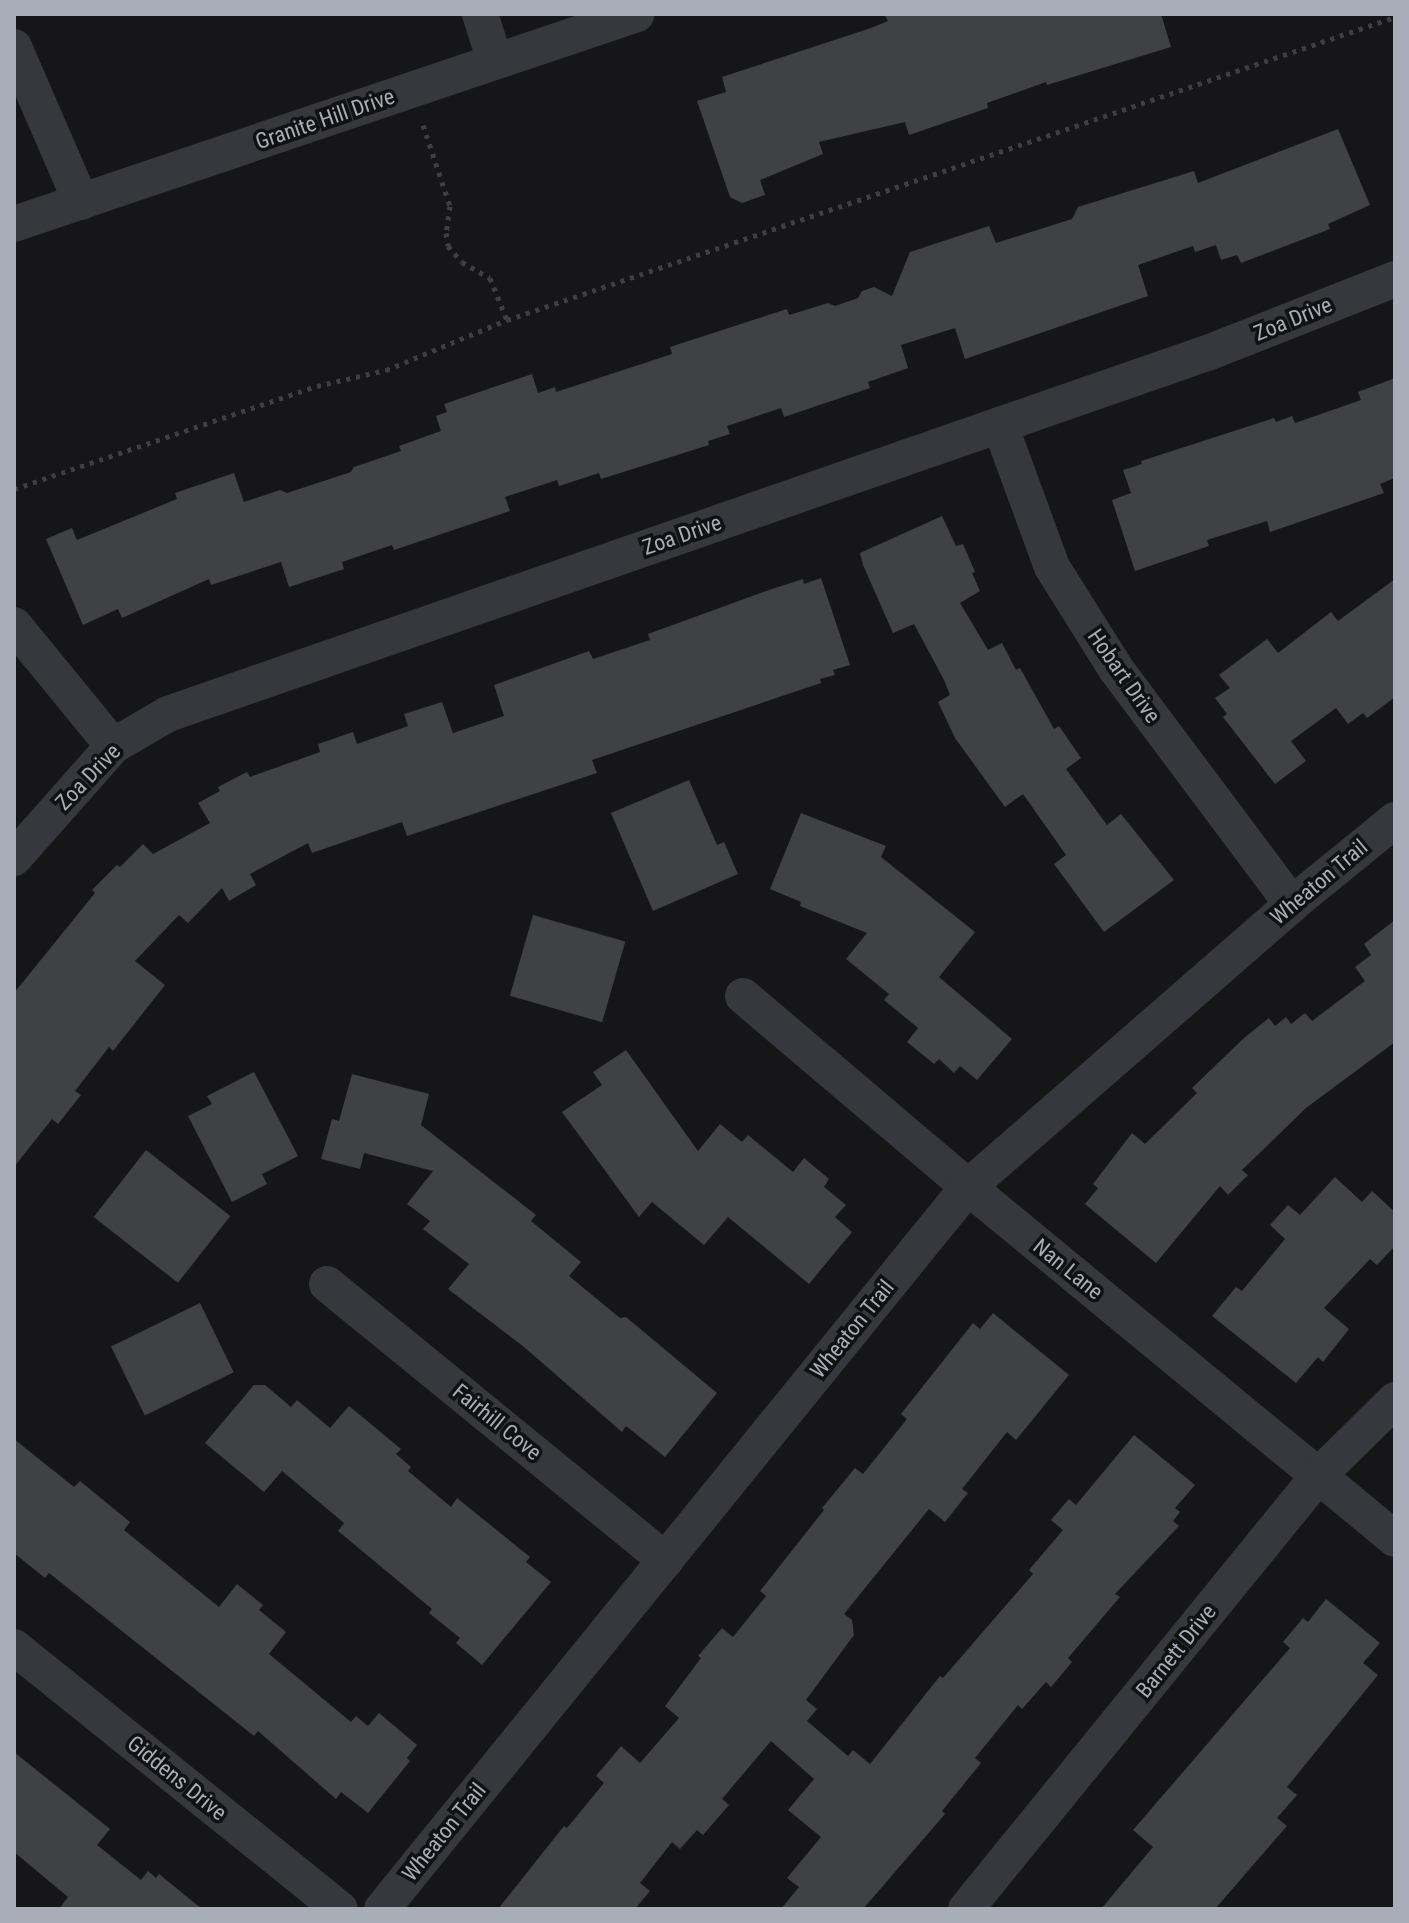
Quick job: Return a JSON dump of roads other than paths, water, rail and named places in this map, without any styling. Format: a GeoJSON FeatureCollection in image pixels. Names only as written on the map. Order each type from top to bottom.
{"type":"FeatureCollection","features":[{"type":"Feature","properties":{"kind":"street"},"geometry":{"type":"LineString","coordinates":[[480,14],[495,61]]}},
{"type":"Feature","properties":{"kind":"street","name":"Granite Hill Drive"},"geometry":{"type":"LineString","coordinates":[[14,224],[637,14]]}},
{"type":"Feature","properties":{"kind":"street"},"geometry":{"type":"LineString","coordinates":[[14,47],[81,202]]}},
{"type":"Feature","properties":{"kind":"street","name":"Zoa Drive"},"geometry":{"type":"LineString","coordinates":[[14,858],[113,746],[168,714],[1210,352],[1395,279]]}},
{"type":"Feature","properties":{"kind":"street","name":"Hobart Drive"},"geometry":{"type":"LineString","coordinates":[[1000,425],[1052,567],[1116,669],[1292,904]]}},
{"type":"Feature","properties":{"kind":"street"},"geometry":{"type":"LineString","coordinates":[[14,625],[113,746]]}},
{"type":"Feature","properties":{"kind":"street","name":"Wheaton Trail"},"geometry":{"type":"LineString","coordinates":[[382,1909],[968,1187],[1292,904],[1395,820]]}},
{"type":"Feature","properties":{"kind":"street","name":"Nan Lane"},"geometry":{"type":"LineString","coordinates":[[743,996],[968,1187],[1395,1539]]}},
{"type":"Feature","properties":{"kind":"street","name":"Fairhill Cove"},"geometry":{"type":"LineString","coordinates":[[327,1284],[666,1560]]}},
{"type":"Feature","properties":{"kind":"street","name":"Barnett Drive"},"geometry":{"type":"LineString","coordinates":[[966,1909],[1319,1475],[1395,1400]]}},
{"type":"Feature","properties":{"kind":"street","name":"Giddens Drive"},"geometry":{"type":"LineString","coordinates":[[14,1647],[340,1909]]}}]}
